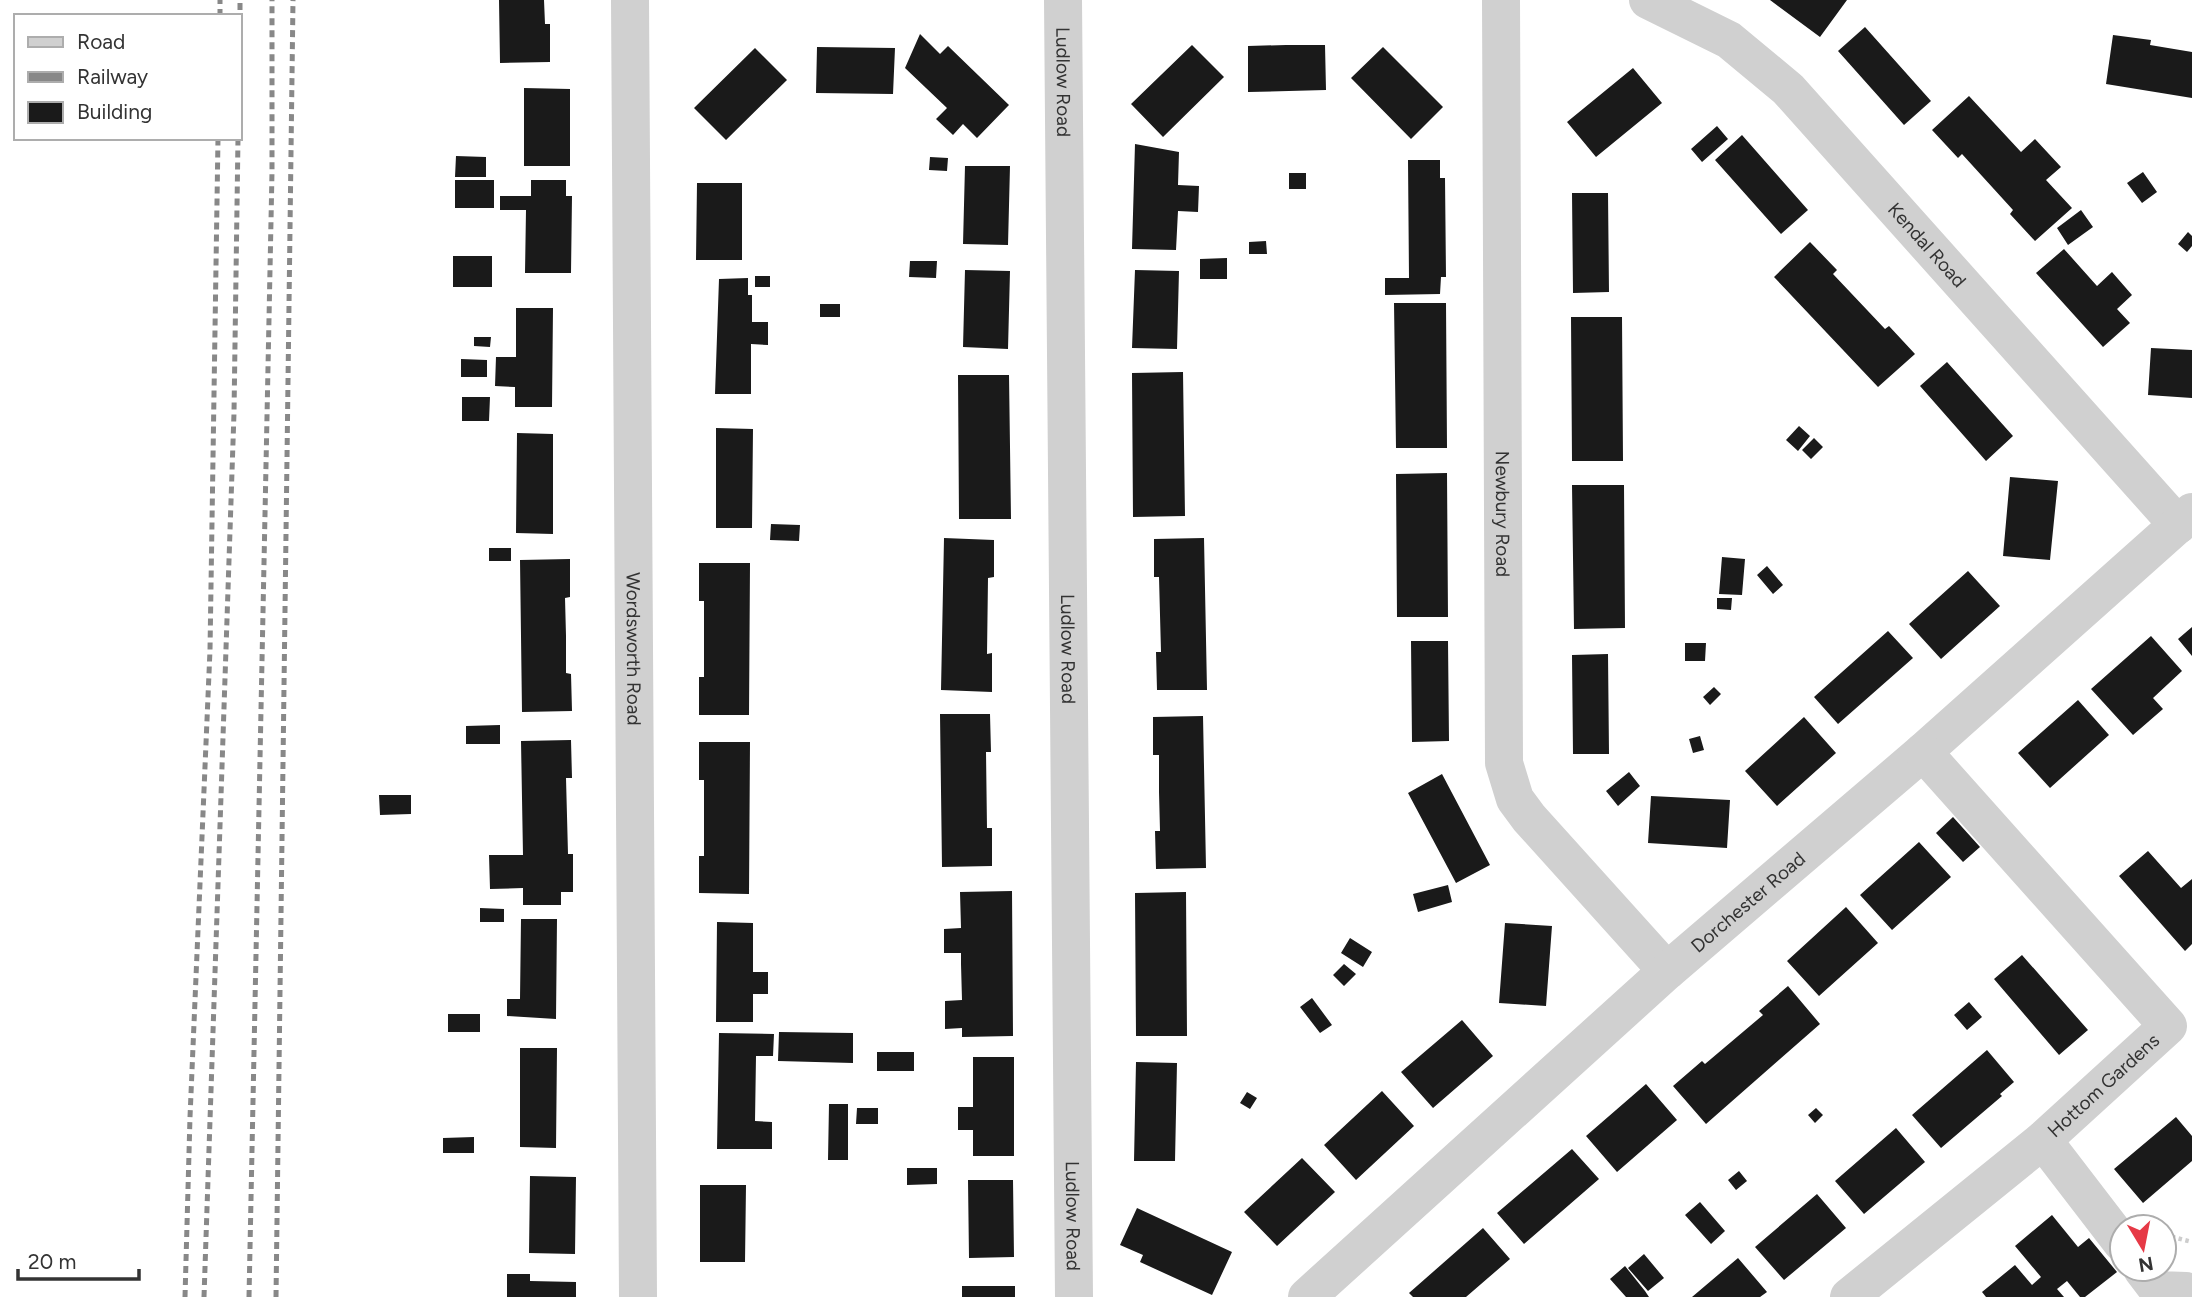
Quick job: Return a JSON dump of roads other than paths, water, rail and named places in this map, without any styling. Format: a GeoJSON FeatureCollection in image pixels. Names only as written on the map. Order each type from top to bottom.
{"type":"FeatureCollection","features":[{"type":"Feature","properties":{"kind":"street","name":"Wordsworth Road"},"geometry":{"type":"LineString","coordinates":[[629,0],[638,1297]]}},
{"type":"Feature","properties":{"kind":"street","name":"Ludlow Road"},"geometry":{"type":"LineString","coordinates":[[1063,0],[1074,1297]]}},
{"type":"Feature","properties":{"kind":"street","name":"Newbury Road"},"geometry":{"type":"LineString","coordinates":[[1501,0],[1504,763],[1516,799],[1529,818],[1667,971]]}},
{"type":"Feature","properties":{"kind":"street","name":"Kendal Road"},"geometry":{"type":"LineString","coordinates":[[1648,0],[1729,40],[1788,89],[2185,518]]}},
{"type":"Feature","properties":{"kind":"street","name":"Dorchester Road"},"geometry":{"type":"LineString","coordinates":[[1307,1297],[1667,971],[1923,752],[2185,518]]}},
{"type":"Feature","properties":{"kind":"street","name":"Hottom Gardens"},"geometry":{"type":"LineString","coordinates":[[1849,1297],[2043,1140],[2168,1026],[1923,752]]}},
{"type":"Feature","properties":{"kind":"street"},"geometry":{"type":"LineString","coordinates":[[2043,1140],[2108,1225]]}},
{"type":"Feature","properties":{"kind":"railway"},"geometry":{"type":"LineString","coordinates":[[220,0],[220,14]]}},
{"type":"Feature","properties":{"kind":"railway"},"geometry":{"type":"LineString","coordinates":[[240,0],[240,14]]}},
{"type":"Feature","properties":{"kind":"railway"},"geometry":{"type":"LineString","coordinates":[[249,1297],[272,172],[272,0]]}},
{"type":"Feature","properties":{"kind":"railway"},"geometry":{"type":"LineString","coordinates":[[276,1297],[293,0]]}},
{"type":"Feature","properties":{"kind":"railway"},"geometry":{"type":"LineString","coordinates":[[185,1297],[210,650],[218,140]]}},
{"type":"Feature","properties":{"kind":"railway"},"geometry":{"type":"LineString","coordinates":[[204,1297],[234,413],[238,140]]}}]}
